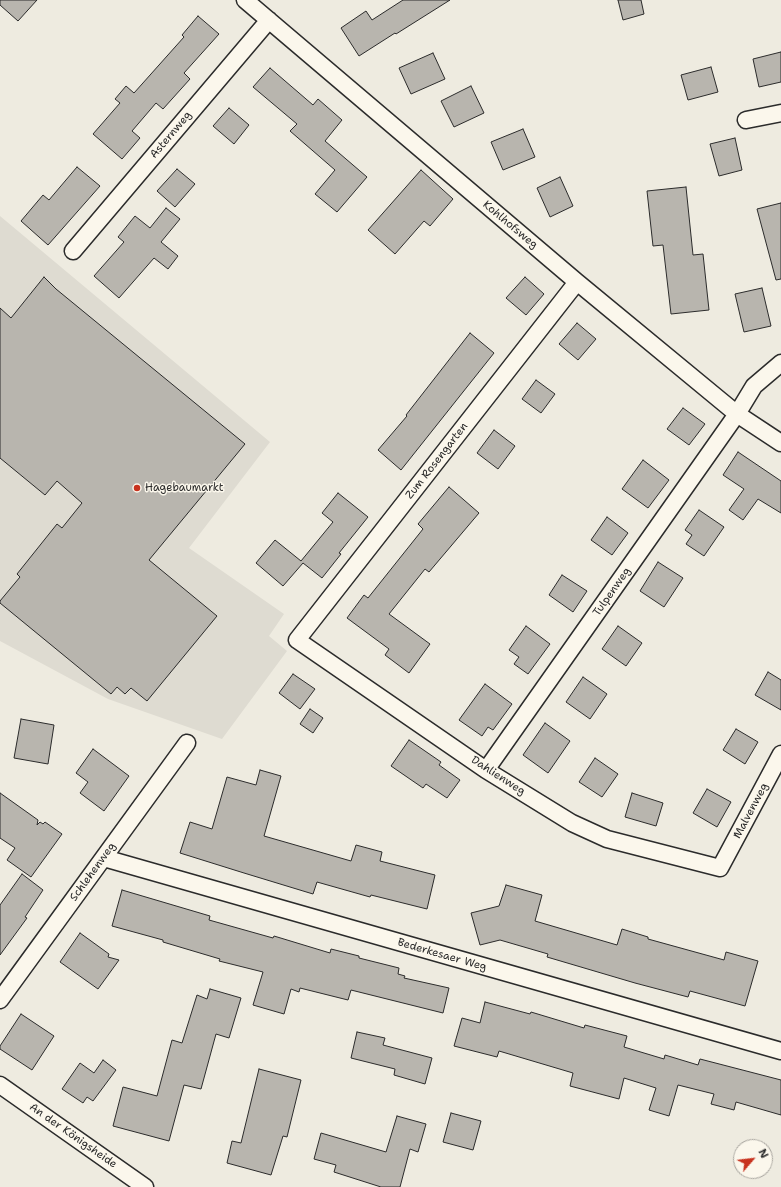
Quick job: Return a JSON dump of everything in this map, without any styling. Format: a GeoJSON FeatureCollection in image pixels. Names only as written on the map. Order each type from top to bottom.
{"type":"FeatureCollection","features":[{"type":"Feature","properties":{"kind":"street","name":"Kohlhofsweg"},"geometry":{"type":"LineString","coordinates":[[245,0],[577,282],[737,414],[781,443]]}},
{"type":"Feature","properties":{"kind":"street","name":"Asternweg"},"geometry":{"type":"LineString","coordinates":[[73,251],[269,20]]}},
{"type":"Feature","properties":{"kind":"street"},"geometry":{"type":"LineString","coordinates":[[746,120],[781,113]]}},
{"type":"Feature","properties":{"kind":"street","name":"Zum Rosengarten"},"geometry":{"type":"LineString","coordinates":[[298,640],[577,282]]}},
{"type":"Feature","properties":{"kind":"street","name":"Tulpenweg"},"geometry":{"type":"LineString","coordinates":[[486,770],[737,414],[754,386],[781,363]]}},
{"type":"Feature","properties":{"kind":"street","name":"Dahlienweg"},"geometry":{"type":"LineString","coordinates":[[298,640],[486,770],[572,823],[607,839],[720,868]]}},
{"type":"Feature","properties":{"kind":"street","name":"Schlehenweg"},"geometry":{"type":"LineString","coordinates":[[0,1000],[187,743]]}},
{"type":"Feature","properties":{"kind":"street","name":"Malvenweg"},"geometry":{"type":"LineString","coordinates":[[720,868],[781,754]]}},
{"type":"Feature","properties":{"kind":"street","name":"Bederkesaer Weg"},"geometry":{"type":"LineString","coordinates":[[104,858],[781,1051]]}},
{"type":"Feature","properties":{"kind":"street","name":"An der Königsheide"},"geometry":{"type":"LineString","coordinates":[[0,1085],[145,1187]]}},
{"type":"Feature","properties":{"kind":"shaded area","name":"Hagebaumarkt"},"geometry":{"type":"Polygon","coordinates":[[[0,216],[270,442],[189,548],[284,614],[269,636],[287,651],[222,739],[108,699],[0,641],[0,216]]]}},
{"type":"Feature","properties":{"kind":"building"},"geometry":{"type":"Polygon","coordinates":[[[0,0],[37,0],[18,21],[0,5],[0,0]]]}},
{"type":"Feature","properties":{"kind":"building"},"geometry":{"type":"Polygon","coordinates":[[[403,0],[450,0],[359,56],[341,28],[366,11],[372,20],[403,0]]]}},
{"type":"Feature","properties":{"kind":"building"},"geometry":{"type":"Polygon","coordinates":[[[618,0],[641,0],[644,14],[623,20],[618,0]]]}},
{"type":"Feature","properties":{"kind":"building"},"geometry":{"type":"Polygon","coordinates":[[[198,16],[219,34],[184,73],[190,79],[163,109],[156,103],[132,131],[140,138],[122,159],[93,134],[120,103],[115,99],[126,86],[134,93],[184,37],[182,35],[198,16]]]}},
{"type":"Feature","properties":{"kind":"building"},"geometry":{"type":"Polygon","coordinates":[[[781,52],[781,82],[759,87],[753,59],[781,52]]]}},
{"type":"Feature","properties":{"kind":"building"},"geometry":{"type":"Polygon","coordinates":[[[433,53],[445,79],[411,94],[399,68],[433,53]]]}},
{"type":"Feature","properties":{"kind":"building"},"geometry":{"type":"Polygon","coordinates":[[[711,67],[718,92],[688,100],[681,75],[711,67]]]}},
{"type":"Feature","properties":{"kind":"building"},"geometry":{"type":"Polygon","coordinates":[[[270,68],[313,105],[318,99],[342,120],[325,141],[367,177],[337,212],[315,194],[335,170],[290,131],[297,124],[253,87],[270,68]]]}},
{"type":"Feature","properties":{"kind":"building"},"geometry":{"type":"Polygon","coordinates":[[[471,86],[484,113],[454,127],[441,101],[471,86]]]}},
{"type":"Feature","properties":{"kind":"building"},"geometry":{"type":"Polygon","coordinates":[[[229,108],[249,125],[234,144],[213,126],[229,108]]]}},
{"type":"Feature","properties":{"kind":"building"},"geometry":{"type":"Polygon","coordinates":[[[523,129],[535,157],[503,170],[491,142],[523,129]]]}},
{"type":"Feature","properties":{"kind":"building"},"geometry":{"type":"Polygon","coordinates":[[[735,138],[742,170],[719,176],[710,144],[735,138]]]}},
{"type":"Feature","properties":{"kind":"building"},"geometry":{"type":"Polygon","coordinates":[[[77,167],[100,186],[48,245],[21,221],[43,195],[49,200],[77,167]]]}},
{"type":"Feature","properties":{"kind":"building"},"geometry":{"type":"Polygon","coordinates":[[[177,169],[195,184],[175,207],[157,191],[177,169]]]}},
{"type":"Feature","properties":{"kind":"building"},"geometry":{"type":"Polygon","coordinates":[[[421,170],[453,199],[430,226],[424,221],[395,254],[368,230],[421,170]]]}},
{"type":"Feature","properties":{"kind":"building"},"geometry":{"type":"Polygon","coordinates":[[[560,177],[573,206],[550,217],[537,188],[560,177]]]}},
{"type":"Feature","properties":{"kind":"building"},"geometry":{"type":"Polygon","coordinates":[[[686,187],[693,255],[703,254],[709,310],[671,314],[663,245],[653,246],[647,191],[686,187]]]}},
{"type":"Feature","properties":{"kind":"building"},"geometry":{"type":"Polygon","coordinates":[[[781,203],[781,279],[776,280],[757,209],[781,203]]]}},
{"type":"Feature","properties":{"kind":"building"},"geometry":{"type":"Polygon","coordinates":[[[166,208],[180,219],[161,242],[178,256],[168,269],[154,258],[119,298],[94,276],[124,242],[118,237],[135,216],[150,228],[166,208]]]}},
{"type":"Feature","properties":{"kind":"building","name":"Hagebaumarkt"},"geometry":{"type":"Polygon","coordinates":[[[44,277],[56,289],[245,444],[149,560],[217,616],[147,701],[131,688],[125,694],[117,687],[111,694],[0,603],[0,601],[20,577],[17,574],[57,524],[62,528],[82,503],[57,481],[45,495],[0,458],[0,308],[11,318],[44,277]]]}},
{"type":"Feature","properties":{"kind":"building"},"geometry":{"type":"Polygon","coordinates":[[[525,277],[544,294],[526,315],[506,298],[525,277]]]}},
{"type":"Feature","properties":{"kind":"building"},"geometry":{"type":"Polygon","coordinates":[[[762,288],[771,326],[744,332],[735,294],[762,288]]]}},
{"type":"Feature","properties":{"kind":"building"},"geometry":{"type":"Polygon","coordinates":[[[577,323],[596,339],[578,360],[559,344],[577,323]]]}},
{"type":"Feature","properties":{"kind":"building"},"geometry":{"type":"Polygon","coordinates":[[[470,333],[494,353],[401,470],[378,450],[407,416],[406,415],[470,333]]]}},
{"type":"Feature","properties":{"kind":"building"},"geometry":{"type":"Polygon","coordinates":[[[536,380],[555,394],[541,413],[522,399],[536,380]]]}},
{"type":"Feature","properties":{"kind":"building"},"geometry":{"type":"Polygon","coordinates":[[[683,408],[705,424],[689,445],[667,429],[683,408]]]}},
{"type":"Feature","properties":{"kind":"building"},"geometry":{"type":"Polygon","coordinates":[[[494,430],[515,446],[498,469],[477,453],[494,430]]]}},
{"type":"Feature","properties":{"kind":"building"},"geometry":{"type":"Polygon","coordinates":[[[738,452],[781,481],[781,513],[758,499],[743,520],[729,510],[744,489],[723,475],[738,452]]]}},
{"type":"Feature","properties":{"kind":"building"},"geometry":{"type":"Polygon","coordinates":[[[643,460],[669,480],[648,508],[622,489],[643,460]]]}},
{"type":"Feature","properties":{"kind":"building"},"geometry":{"type":"Polygon","coordinates":[[[449,487],[479,513],[429,572],[425,569],[389,614],[430,644],[409,673],[385,655],[389,649],[347,618],[364,595],[368,598],[423,529],[418,524],[449,487]]]}},
{"type":"Feature","properties":{"kind":"building"},"geometry":{"type":"Polygon","coordinates":[[[338,493],[368,517],[339,553],[341,554],[322,578],[303,563],[283,586],[256,563],[275,540],[301,561],[333,522],[322,513],[338,493]]]}},
{"type":"Feature","properties":{"kind":"building"},"geometry":{"type":"Polygon","coordinates":[[[699,510],[724,527],[704,556],[686,544],[692,535],[685,530],[699,510]]]}},
{"type":"Feature","properties":{"kind":"building"},"geometry":{"type":"Polygon","coordinates":[[[607,517],[628,533],[612,555],[591,540],[607,517]]]}},
{"type":"Feature","properties":{"kind":"building"},"geometry":{"type":"Polygon","coordinates":[[[658,562],[683,578],[664,607],[640,591],[658,562]]]}},
{"type":"Feature","properties":{"kind":"building"},"geometry":{"type":"Polygon","coordinates":[[[562,575],[587,591],[573,612],[549,595],[562,575]]]}},
{"type":"Feature","properties":{"kind":"building"},"geometry":{"type":"Polygon","coordinates":[[[526,626],[550,644],[528,674],[514,664],[519,657],[509,650],[526,626]]]}},
{"type":"Feature","properties":{"kind":"building"},"geometry":{"type":"Polygon","coordinates":[[[618,626],[642,643],[626,666],[602,649],[618,626]]]}},
{"type":"Feature","properties":{"kind":"building"},"geometry":{"type":"Polygon","coordinates":[[[768,672],[781,680],[781,710],[755,695],[768,672]]]}},
{"type":"Feature","properties":{"kind":"building"},"geometry":{"type":"Polygon","coordinates":[[[293,674],[315,689],[300,709],[279,693],[293,674]]]}},
{"type":"Feature","properties":{"kind":"building"},"geometry":{"type":"Polygon","coordinates":[[[583,677],[607,694],[590,719],[566,702],[583,677]]]}},
{"type":"Feature","properties":{"kind":"building"},"geometry":{"type":"Polygon","coordinates":[[[485,684],[512,704],[493,730],[488,727],[482,736],[459,720],[485,684]]]}},
{"type":"Feature","properties":{"kind":"building"},"geometry":{"type":"Polygon","coordinates":[[[310,709],[323,718],[313,733],[300,724],[310,709]]]}},
{"type":"Feature","properties":{"kind":"building"},"geometry":{"type":"Polygon","coordinates":[[[21,719],[54,725],[48,764],[14,758],[21,719]]]}},
{"type":"Feature","properties":{"kind":"building"},"geometry":{"type":"Polygon","coordinates":[[[545,723],[570,741],[548,773],[523,755],[545,723]]]}},
{"type":"Feature","properties":{"kind":"building"},"geometry":{"type":"Polygon","coordinates":[[[736,729],[758,742],[745,764],[723,750],[736,729]]]}},
{"type":"Feature","properties":{"kind":"building"},"geometry":{"type":"Polygon","coordinates":[[[409,740],[441,762],[439,765],[460,780],[447,798],[426,784],[423,788],[391,766],[409,740]]]}},
{"type":"Feature","properties":{"kind":"building"},"geometry":{"type":"Polygon","coordinates":[[[93,749],[129,776],[104,811],[80,793],[88,782],[76,773],[93,749]]]}},
{"type":"Feature","properties":{"kind":"building"},"geometry":{"type":"Polygon","coordinates":[[[595,758],[618,774],[602,797],[579,782],[595,758]]]}},
{"type":"Feature","properties":{"kind":"building"},"geometry":{"type":"Polygon","coordinates":[[[260,770],[281,776],[264,836],[351,861],[356,845],[382,852],[380,861],[435,875],[427,909],[371,895],[370,897],[317,882],[313,894],[180,853],[190,822],[212,829],[227,777],[256,785],[260,770]]]}},
{"type":"Feature","properties":{"kind":"building"},"geometry":{"type":"Polygon","coordinates":[[[707,789],[731,802],[717,827],[693,813],[707,789]]]}},
{"type":"Feature","properties":{"kind":"building"},"geometry":{"type":"Polygon","coordinates":[[[0,793],[38,820],[37,825],[40,822],[43,824],[45,822],[62,834],[31,877],[7,860],[15,848],[0,838],[0,793]]]}},
{"type":"Feature","properties":{"kind":"building"},"geometry":{"type":"Polygon","coordinates":[[[632,793],[663,803],[656,826],[625,817],[632,793]]]}},
{"type":"Feature","properties":{"kind":"building"},"geometry":{"type":"Polygon","coordinates":[[[22,874],[43,890],[25,917],[27,918],[0,955],[0,905],[22,874]]]}},
{"type":"Feature","properties":{"kind":"building"},"geometry":{"type":"Polygon","coordinates":[[[506,885],[542,895],[535,921],[617,945],[622,929],[648,937],[648,939],[724,960],[726,952],[758,961],[745,1006],[690,991],[688,997],[635,983],[547,957],[548,954],[500,940],[480,945],[471,913],[499,906],[506,885]]]}},
{"type":"Feature","properties":{"kind":"building"},"geometry":{"type":"Polygon","coordinates":[[[122,890],[210,916],[209,920],[273,938],[274,936],[330,953],[331,949],[399,968],[398,974],[405,976],[404,978],[449,988],[443,1013],[351,990],[348,1000],[300,988],[299,992],[291,989],[284,1014],[253,1005],[263,972],[219,961],[220,959],[163,942],[163,940],[112,926],[122,890]]]}},
{"type":"Feature","properties":{"kind":"building"},"geometry":{"type":"Polygon","coordinates":[[[80,933],[109,954],[108,957],[119,960],[98,989],[60,962],[80,933]]]}},
{"type":"Feature","properties":{"kind":"building"},"geometry":{"type":"Polygon","coordinates":[[[210,989],[241,998],[229,1038],[216,1034],[201,1089],[184,1085],[169,1141],[113,1126],[123,1087],[157,1096],[172,1040],[182,1043],[197,995],[207,999],[210,989]]]}},
{"type":"Feature","properties":{"kind":"building"},"geometry":{"type":"Polygon","coordinates":[[[485,1002],[530,1014],[531,1012],[584,1028],[585,1025],[627,1036],[624,1047],[664,1059],[665,1055],[698,1065],[700,1059],[781,1080],[781,1115],[736,1102],[734,1110],[711,1104],[714,1094],[678,1085],[669,1116],[649,1110],[656,1088],[624,1078],[619,1099],[570,1086],[573,1073],[499,1051],[497,1057],[454,1046],[462,1018],[480,1023],[485,1002]]]}},
{"type":"Feature","properties":{"kind":"building"},"geometry":{"type":"Polygon","coordinates":[[[21,1014],[54,1036],[32,1070],[0,1049],[0,1046],[21,1014]]]}},
{"type":"Feature","properties":{"kind":"building"},"geometry":{"type":"Polygon","coordinates":[[[357,1032],[385,1038],[383,1045],[432,1058],[425,1084],[394,1075],[395,1069],[351,1058],[357,1032]]]}},
{"type":"Feature","properties":{"kind":"building"},"geometry":{"type":"Polygon","coordinates":[[[103,1060],[116,1070],[93,1101],[87,1097],[83,1103],[62,1089],[80,1063],[94,1073],[103,1060]]]}},
{"type":"Feature","properties":{"kind":"building"},"geometry":{"type":"Polygon","coordinates":[[[259,1069],[301,1080],[287,1137],[283,1136],[271,1175],[227,1163],[232,1141],[241,1143],[259,1069]]]}},
{"type":"Feature","properties":{"kind":"building"},"geometry":{"type":"Polygon","coordinates":[[[451,1113],[481,1121],[473,1150],[443,1142],[451,1113]]]}},
{"type":"Feature","properties":{"kind":"building"},"geometry":{"type":"Polygon","coordinates":[[[397,1116],[426,1124],[418,1152],[410,1149],[400,1187],[381,1187],[334,1172],[336,1165],[314,1159],[321,1133],[386,1152],[397,1116]]]}},
{"type":"Feature","properties":{"kind":"place","name":"Hagebaumarkt"},"geometry":{"type":"Point","coordinates":[137,488]}}]}
